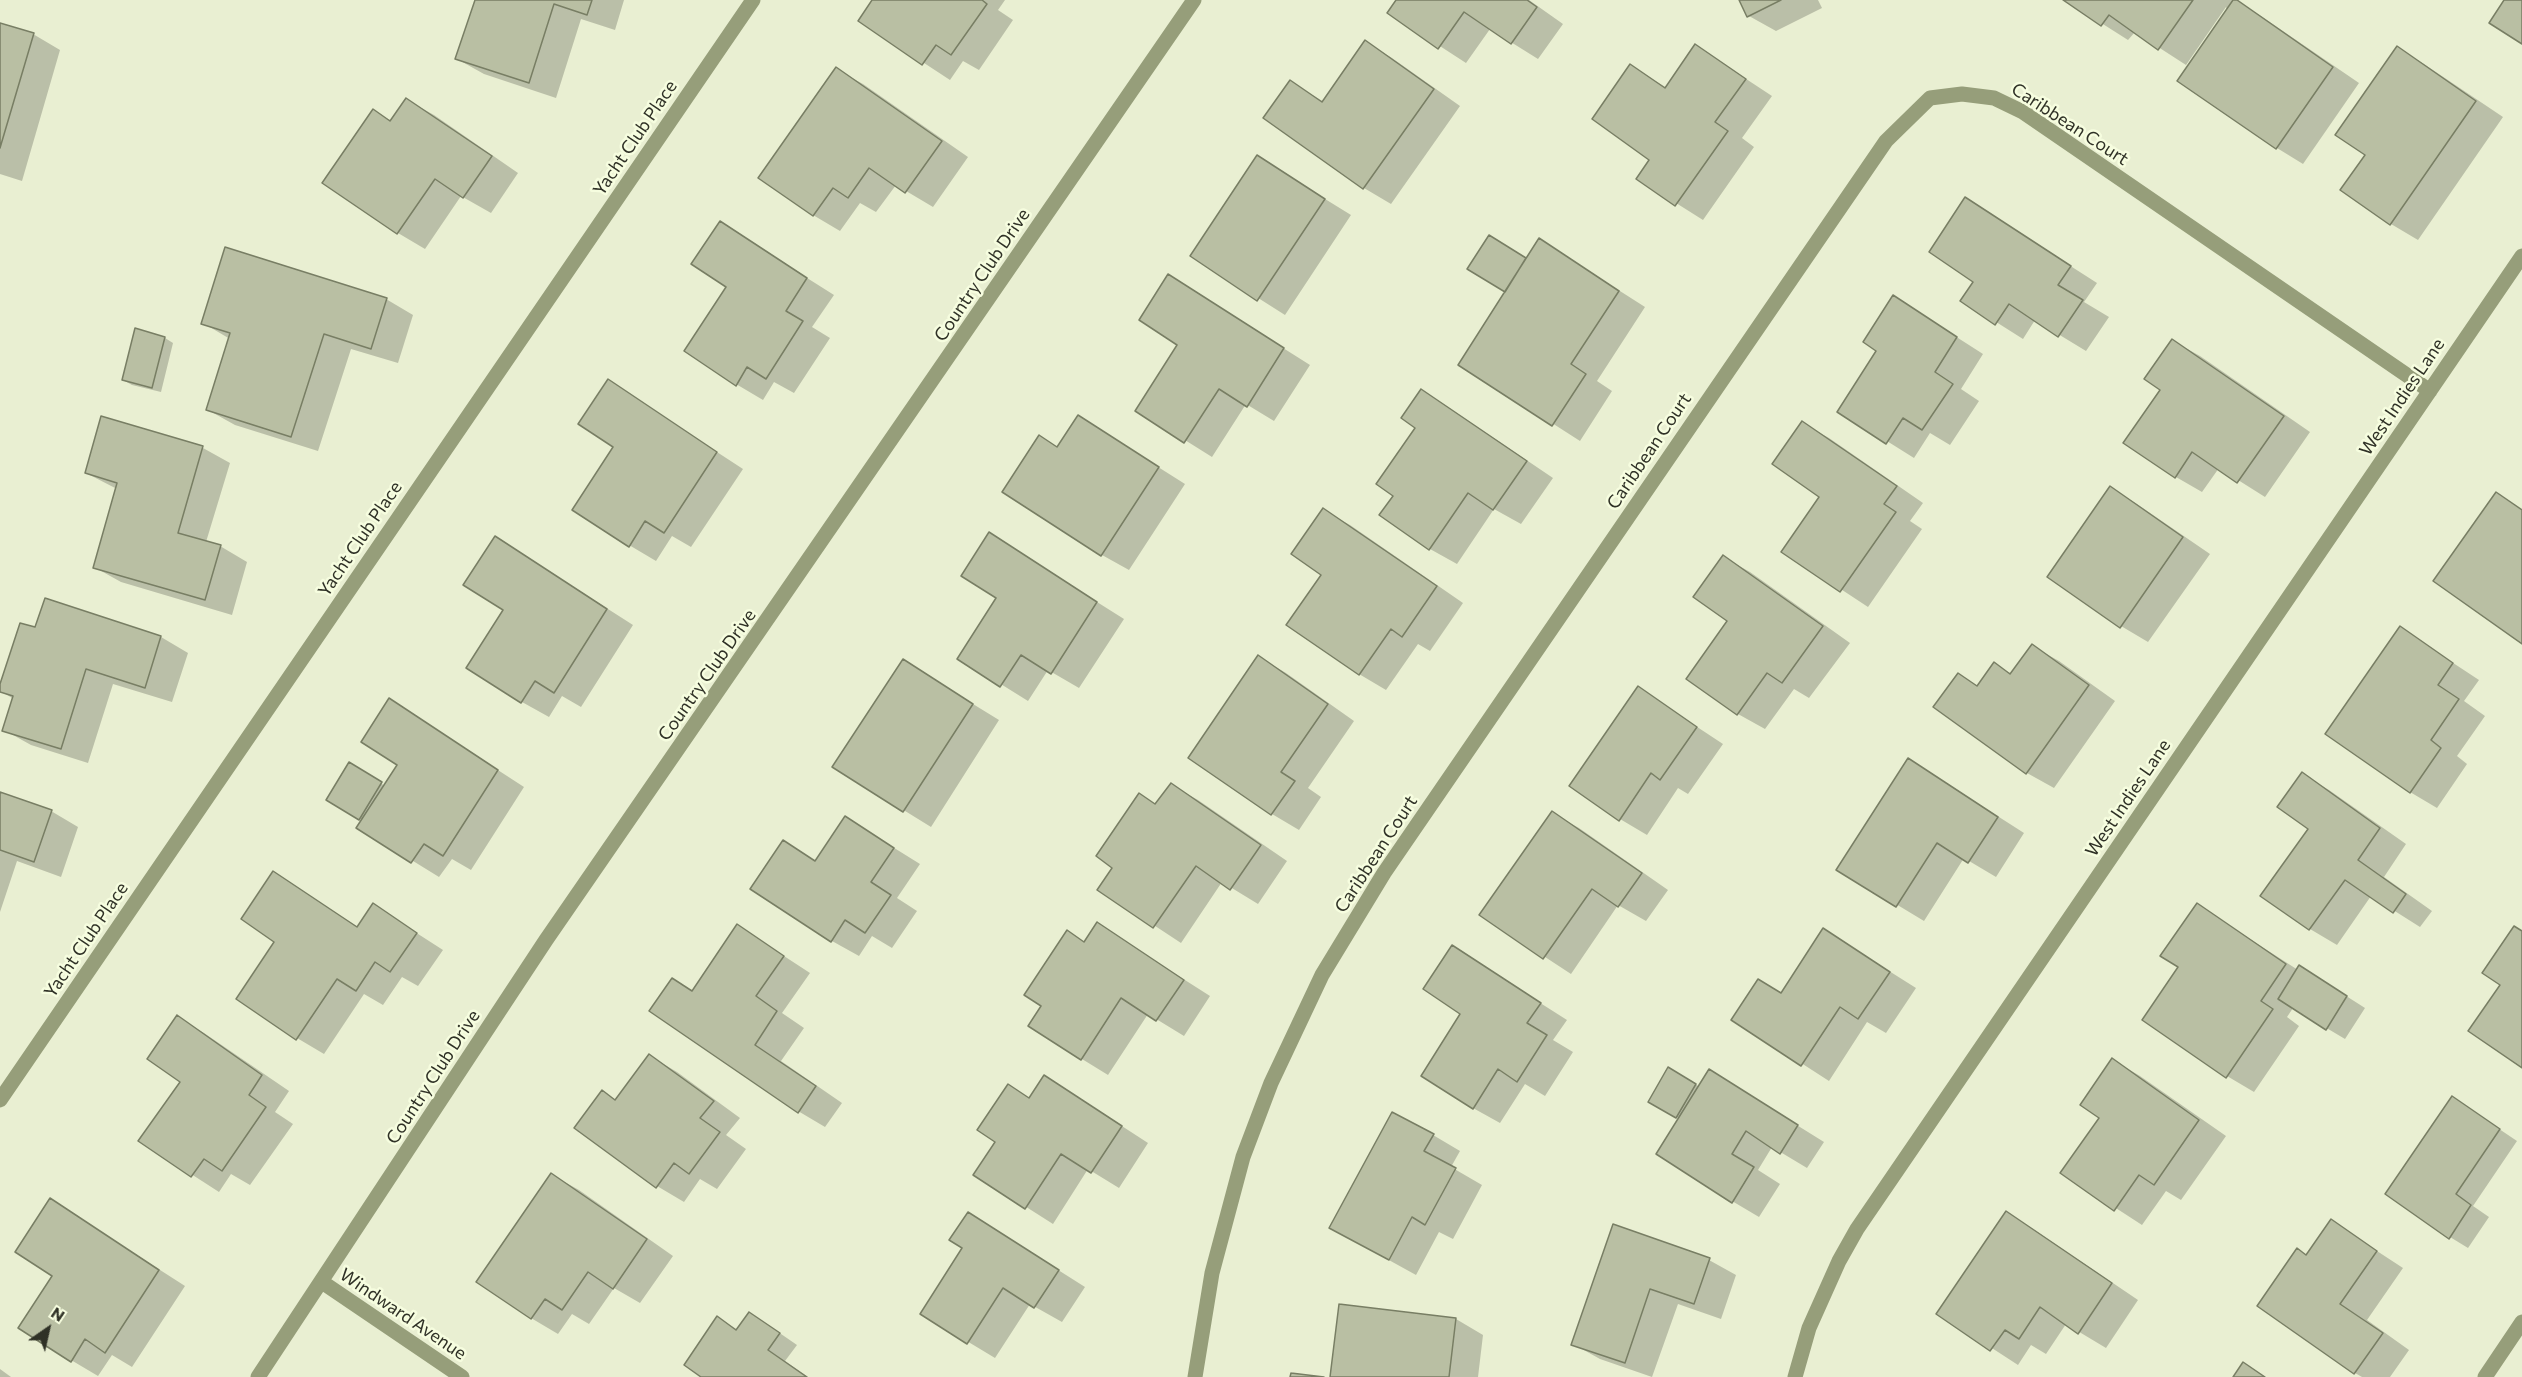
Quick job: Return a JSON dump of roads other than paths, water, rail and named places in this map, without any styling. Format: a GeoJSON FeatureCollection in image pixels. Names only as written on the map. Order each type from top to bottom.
{"type":"FeatureCollection","features":[{"type":"Feature","properties":{"kind":"street","name":"Yacht Club Place"},"geometry":{"type":"LineString","coordinates":[[0,1100],[753,0]]}},
{"type":"Feature","properties":{"kind":"street","name":"Country Club Drive"},"geometry":{"type":"LineString","coordinates":[[258,1377],[546,940],[1194,0]]}},
{"type":"Feature","properties":{"kind":"street","name":"Caribbean Court"},"geometry":{"type":"LineString","coordinates":[[1195,1377],[1212,1273],[1243,1157],[1271,1083],[1322,975],[1384,873],[1879,150],[1930,98],[1962,94],[1994,98],[2023,112],[2430,391]]}},
{"type":"Feature","properties":{"kind":"street","name":"West Indies Lane"},"geometry":{"type":"LineString","coordinates":[[1795,1377],[1809,1328],[1839,1261],[1857,1229],[2522,256]]}},
{"type":"Feature","properties":{"kind":"street","name":"Windward Avenue"},"geometry":{"type":"LineString","coordinates":[[322,1282],[462,1377]]}},
{"type":"Feature","properties":{"kind":"street"},"geometry":{"type":"LineString","coordinates":[[2485,1377],[2522,1322]]}}]}
